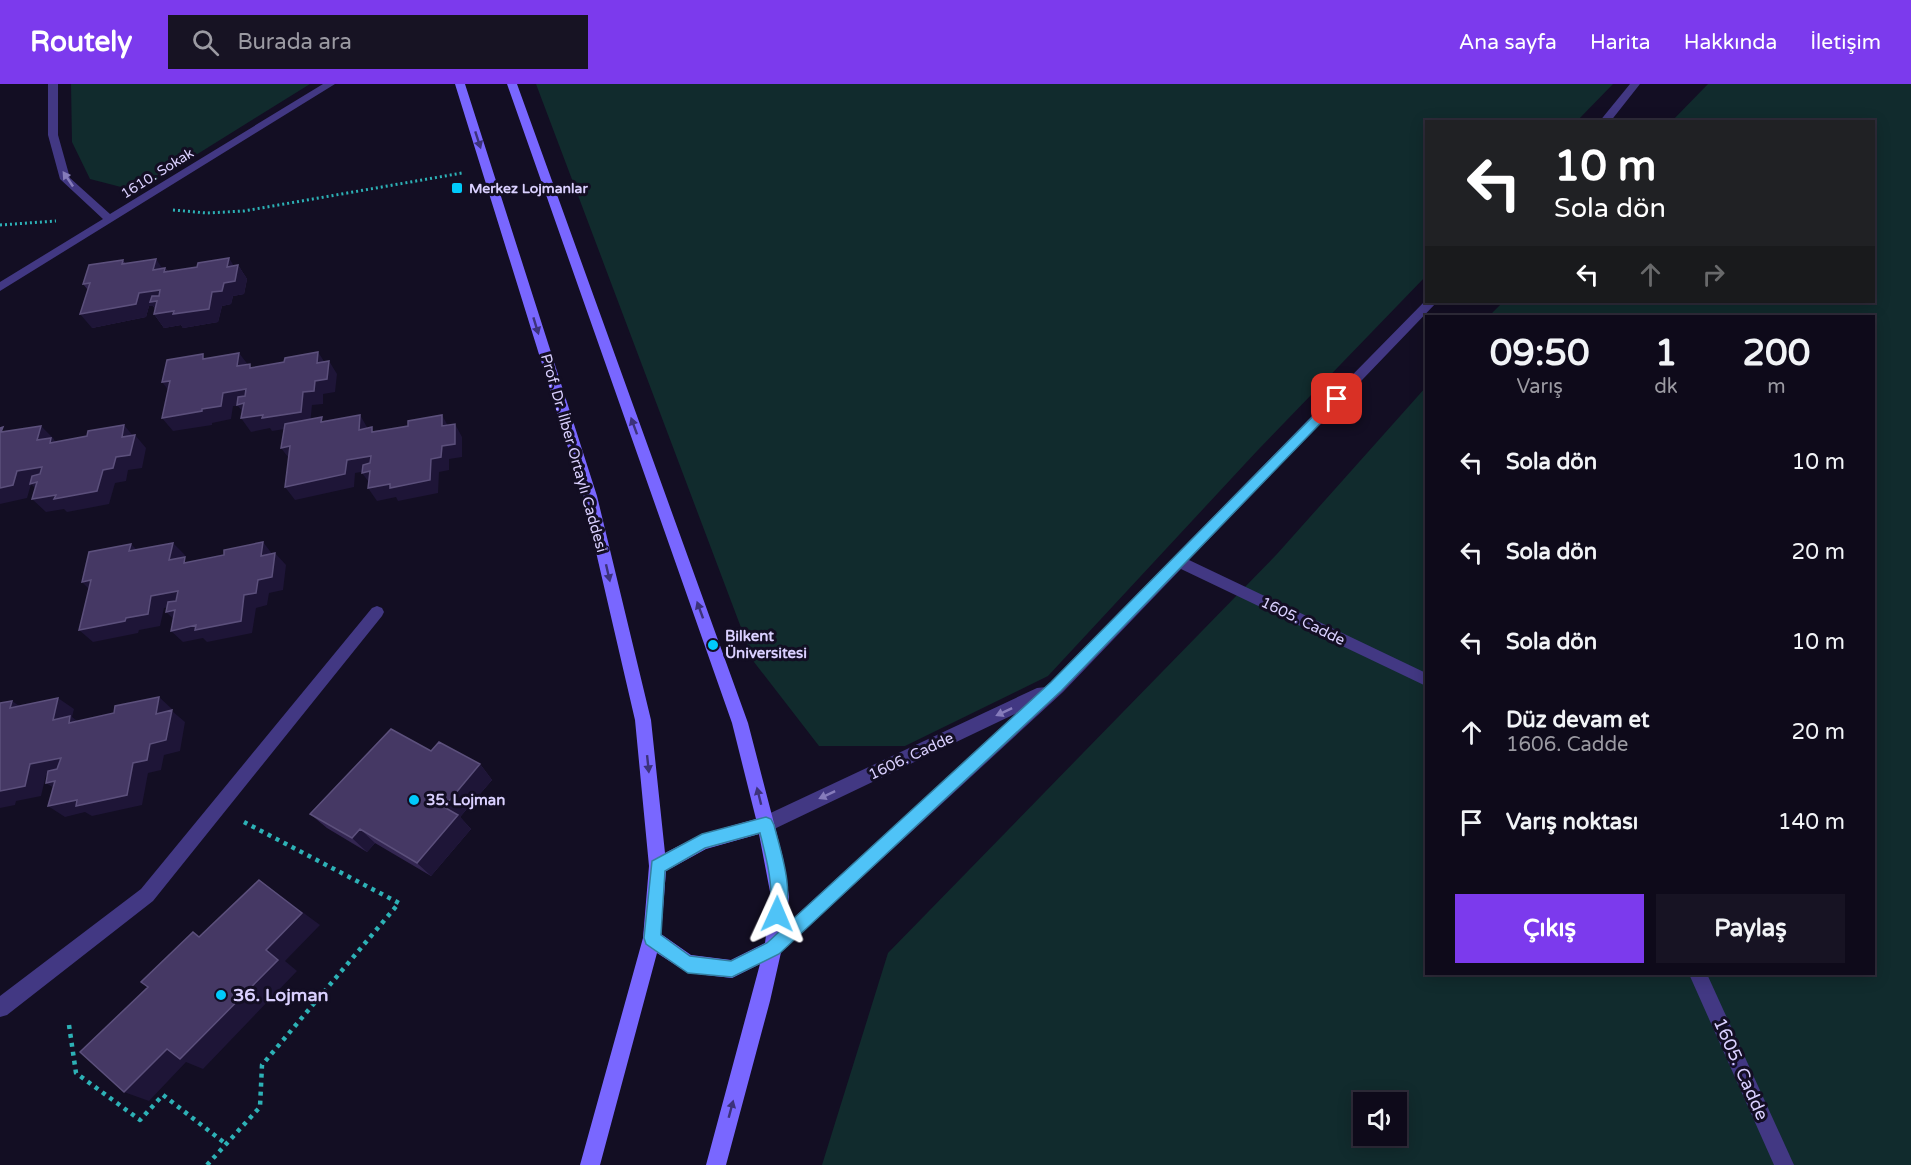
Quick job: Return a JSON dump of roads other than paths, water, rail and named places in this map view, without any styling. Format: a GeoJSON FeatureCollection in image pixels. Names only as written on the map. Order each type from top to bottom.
{"type":"FeatureCollection","features":[{"type":"Feature","properties":{"kind":"street"},"geometry":{"type":"LineString","coordinates":[[53,84],[53,135],[65,179],[107,218]]}},
{"type":"Feature","properties":{"kind":"street","name":"1610. Sokak"},"geometry":{"type":"LineString","coordinates":[[0,286],[107,218],[139,201],[330,84]]}},
{"type":"Feature","properties":{"kind":"street","name":"Prof. Dr. İlber Ortaylı Caddesi"},"geometry":{"type":"LineString","coordinates":[[460,84],[590,495],[643,720],[658,866],[652,938],[590,1165]]}},
{"type":"Feature","properties":{"kind":"street"},"geometry":{"type":"LineString","coordinates":[[512,84],[740,723],[774,858],[780,897],[773,948],[761,1001],[716,1165]]}},
{"type":"Feature","properties":{"kind":"street"},"geometry":{"type":"LineString","coordinates":[[1607,120],[1635,84]]}},
{"type":"Feature","properties":{"kind":"street","name":"1606. Cadde"},"geometry":{"type":"LineString","coordinates":[[773,948],[1056,687],[1430,303]]}},
{"type":"Feature","properties":{"kind":"street","name":"1605. Cadde"},"geometry":{"type":"LineString","coordinates":[[1180,562],[1425,680]]}},
{"type":"Feature","properties":{"kind":"street"},"geometry":{"type":"LineString","coordinates":[[0,1008],[147,895],[377,612]]}},
{"type":"Feature","properties":{"kind":"street","name":"1606. Cadde"},"geometry":{"type":"LineString","coordinates":[[766,825],[1056,687]]}},
{"type":"Feature","properties":{"kind":"street"},"geometry":{"type":"LineString","coordinates":[[658,866],[702,842],[766,825]]}},
{"type":"Feature","properties":{"kind":"street"},"geometry":{"type":"LineString","coordinates":[[652,938],[688,964],[732,969],[773,948]]}},
{"type":"Feature","properties":{"kind":"street","name":"1605. Cadde"},"geometry":{"type":"LineString","coordinates":[[1698,975],[1784,1165]]}},
{"type":"Feature","properties":{"kind":"place","name":"Merkez Lojmanlar"},"geometry":{"type":"Point","coordinates":[457,188]}},
{"type":"Feature","properties":{"kind":"place","name":"Bilkent Üniversitesi"},"geometry":{"type":"Point","coordinates":[713,645]}},
{"type":"Feature","properties":{"kind":"place","name":"35. Lojman"},"geometry":{"type":"Point","coordinates":[414,800]}},
{"type":"Feature","properties":{"kind":"place","name":"36. Lojman"},"geometry":{"type":"Point","coordinates":[221,995]}}]}
